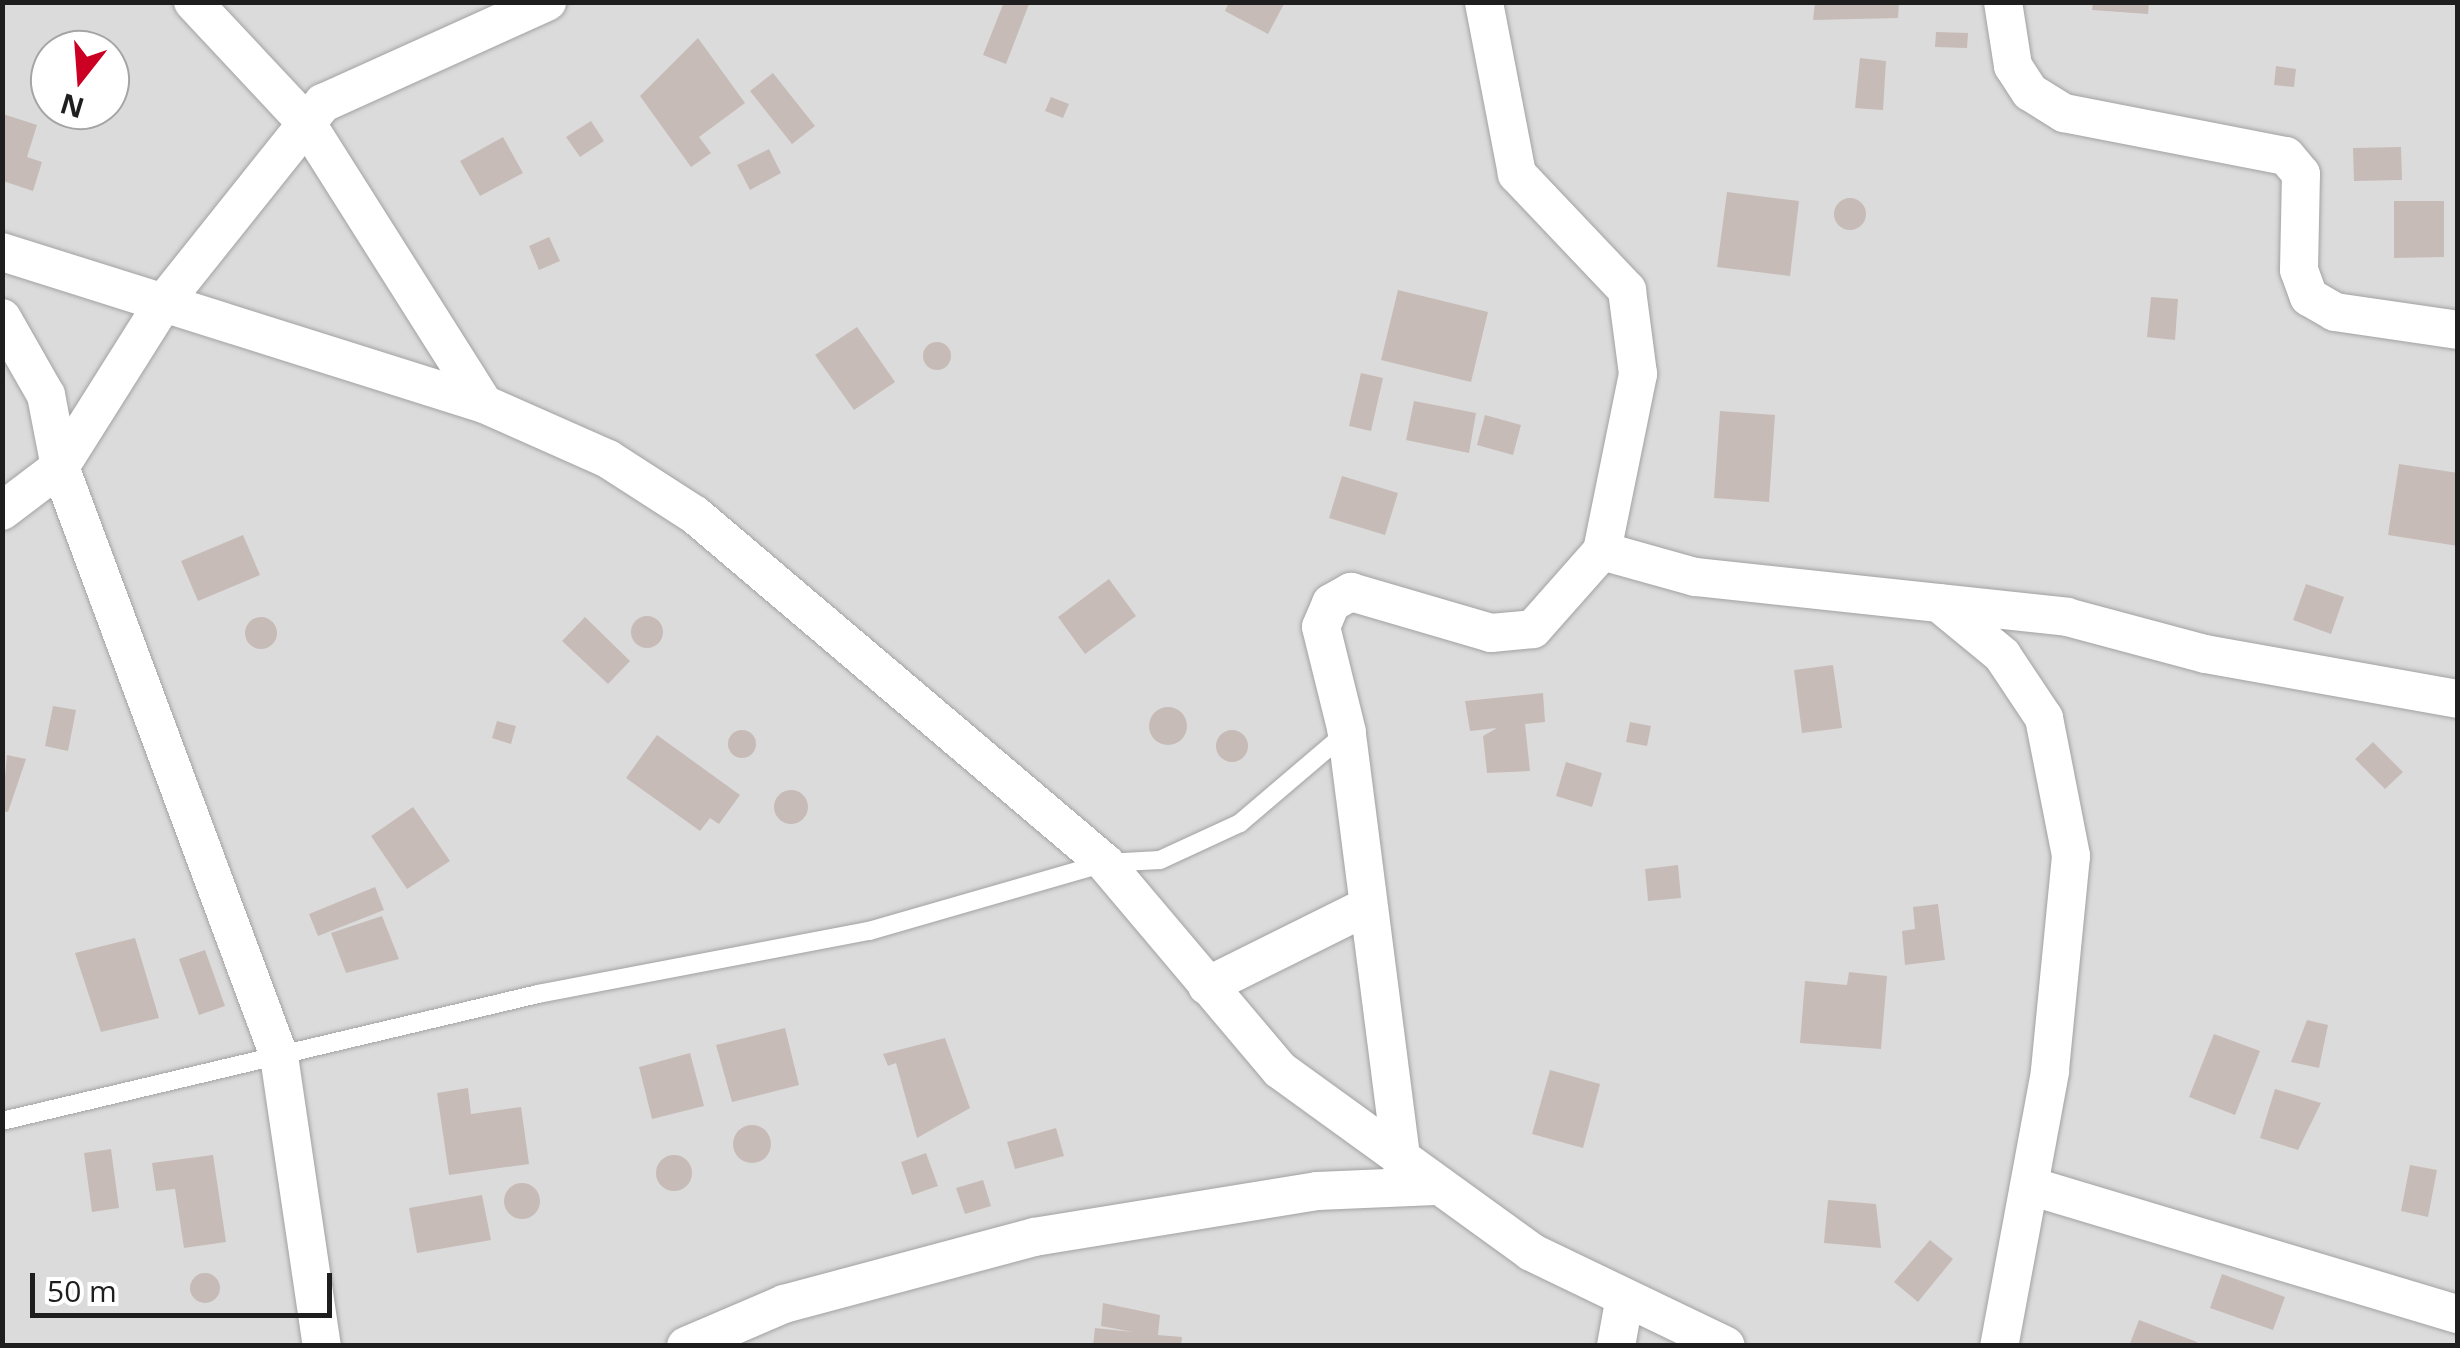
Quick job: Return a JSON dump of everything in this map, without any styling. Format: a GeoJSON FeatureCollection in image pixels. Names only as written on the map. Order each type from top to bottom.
{"type":"FeatureCollection","features":[{"type":"Feature","properties":{"kind":"street"},"geometry":{"type":"LineString","coordinates":[[193,2],[306,124],[484,404]]}},
{"type":"Feature","properties":{"kind":"street"},"geometry":{"type":"LineString","coordinates":[[2,510],[60,467],[164,302],[306,124],[346,86],[546,2]]}},
{"type":"Feature","properties":{"kind":"street"},"geometry":{"type":"LineString","coordinates":[[1402,1164],[1366,907],[1347,732],[1321,627],[1331,603],[1352,592],[1518,636],[1548,616],[1602,550],[1638,374],[1639,324],[1628,290],[1518,174],[1484,2]]}},
{"type":"Feature","properties":{"kind":"street"},"geometry":{"type":"LineString","coordinates":[[2003,2],[2013,66],[2030,92],[2064,113],[2286,156],[2302,174],[2299,270],[2309,297],[2335,312],[2458,330]]}},
{"type":"Feature","properties":{"kind":"street"},"geometry":{"type":"LineString","coordinates":[[2,252],[484,404],[608,459],[695,515],[1106,862],[1280,1070],[1435,1186],[1624,1302],[1726,1346]]}},
{"type":"Feature","properties":{"kind":"street"},"geometry":{"type":"LineString","coordinates":[[2,318],[46,395],[60,467],[279,1056],[322,1346]]}},
{"type":"Feature","properties":{"kind":"street"},"geometry":{"type":"LineString","coordinates":[[1602,550],[1694,578],[2067,617],[2205,654],[2458,700]]}},
{"type":"Feature","properties":{"kind":"street"},"geometry":{"type":"LineString","coordinates":[[1939,602],[2002,655],[2044,718],[2064,783],[2067,924],[2030,1186],[2000,1346]]}},
{"type":"Feature","properties":{"kind":"street"},"geometry":{"type":"LineString","coordinates":[[1207,986],[1366,907]]}},
{"type":"Feature","properties":{"kind":"street"},"geometry":{"type":"LineString","coordinates":[[686,1346],[784,1304],[1034,1237],[1318,1192],[1435,1186]]}},
{"type":"Feature","properties":{"kind":"street"},"geometry":{"type":"LineString","coordinates":[[2030,1186],[2458,1314]]}},
{"type":"Feature","properties":{"kind":"street"},"geometry":{"type":"LineString","coordinates":[[1616,1346],[1624,1302]]}},
{"type":"Feature","properties":{"kind":"lane"},"geometry":{"type":"LineString","coordinates":[[2,1120],[538,994],[868,930],[1106,862],[1198,848],[1347,732]]}},
{"type":"Feature","properties":{"kind":"shaded area"},"geometry":{"type":"Polygon","coordinates":[[[3,3],[2457,3],[2457,1345],[3,1345],[3,3]]]}},
{"type":"Feature","properties":{"kind":"building"},"geometry":{"type":"Polygon","coordinates":[[[1004,2],[1029,4],[1006,64],[983,55],[1004,2]]]}},
{"type":"Feature","properties":{"kind":"building"},"geometry":{"type":"Polygon","coordinates":[[[1229,2],[1285,2],[1268,34],[1225,11],[1229,2]]]}},
{"type":"Feature","properties":{"kind":"building"},"geometry":{"type":"Polygon","coordinates":[[[1815,2],[1899,2],[1898,18],[1813,20],[1815,2]]]}},
{"type":"Feature","properties":{"kind":"building"},"geometry":{"type":"Polygon","coordinates":[[[2093,2],[2149,2],[2148,14],[2092,10],[2093,2]]]}},
{"type":"Feature","properties":{"kind":"building"},"geometry":{"type":"Polygon","coordinates":[[[1936,32],[1968,33],[1967,48],[1935,47],[1936,32]]]}},
{"type":"Feature","properties":{"kind":"building"},"geometry":{"type":"Polygon","coordinates":[[[698,38],[745,103],[699,137],[711,153],[691,167],[640,96],[698,38]]]}},
{"type":"Feature","properties":{"kind":"building"},"geometry":{"type":"Polygon","coordinates":[[[1860,58],[1886,61],[1883,110],[1855,108],[1860,58]]]}},
{"type":"Feature","properties":{"kind":"building"},"geometry":{"type":"Polygon","coordinates":[[[2276,66],[2296,69],[2294,87],[2274,85],[2276,66]]]}},
{"type":"Feature","properties":{"kind":"building"},"geometry":{"type":"Polygon","coordinates":[[[773,73],[815,126],[792,144],[750,91],[773,73]]]}},
{"type":"Feature","properties":{"kind":"building"},"geometry":{"type":"Polygon","coordinates":[[[1051,97],[1069,104],[1063,118],[1045,111],[1051,97]]]}},
{"type":"Feature","properties":{"kind":"building"},"geometry":{"type":"Polygon","coordinates":[[[3,114],[30,123],[30,130],[35,130],[27,157],[42,162],[33,191],[3,181],[3,114]]]}},
{"type":"Feature","properties":{"kind":"building"},"geometry":{"type":"Polygon","coordinates":[[[591,121],[604,141],[580,157],[566,137],[591,121]]]}},
{"type":"Feature","properties":{"kind":"building"},"geometry":{"type":"Polygon","coordinates":[[[503,137],[523,173],[480,196],[460,161],[503,137]]]}},
{"type":"Feature","properties":{"kind":"building"},"geometry":{"type":"Polygon","coordinates":[[[2401,147],[2402,180],[2354,181],[2353,148],[2401,147]]]}},
{"type":"Feature","properties":{"kind":"building"},"geometry":{"type":"Polygon","coordinates":[[[769,149],[781,173],[750,190],[737,165],[769,149]]]}},
{"type":"Feature","properties":{"kind":"building"},"geometry":{"type":"Polygon","coordinates":[[[1727,192],[1799,201],[1790,276],[1717,267],[1727,192]]]}},
{"type":"Feature","properties":{"kind":"building"},"geometry":{"type":"Polygon","coordinates":[[[1850,198],[1861,203],[1866,214],[1861,225],[1850,230],[1839,225],[1834,214],[1839,203],[1850,198]]]}},
{"type":"Feature","properties":{"kind":"building"},"geometry":{"type":"Polygon","coordinates":[[[2394,201],[2444,201],[2444,257],[2394,258],[2394,201]]]}},
{"type":"Feature","properties":{"kind":"building"},"geometry":{"type":"Polygon","coordinates":[[[549,237],[560,261],[539,270],[529,246],[549,237]]]}},
{"type":"Feature","properties":{"kind":"building"},"geometry":{"type":"Polygon","coordinates":[[[1398,290],[1488,312],[1471,382],[1381,360],[1398,290]]]}},
{"type":"Feature","properties":{"kind":"building"},"geometry":{"type":"Polygon","coordinates":[[[2151,297],[2178,299],[2175,340],[2147,337],[2151,297]]]}},
{"type":"Feature","properties":{"kind":"building"},"geometry":{"type":"Polygon","coordinates":[[[857,327],[895,382],[854,410],[815,355],[857,327]]]}},
{"type":"Feature","properties":{"kind":"building"},"geometry":{"type":"Polygon","coordinates":[[[937,342],[947,346],[951,356],[947,366],[937,370],[927,366],[923,356],[927,346],[937,342]]]}},
{"type":"Feature","properties":{"kind":"building"},"geometry":{"type":"Polygon","coordinates":[[[1361,373],[1383,378],[1371,431],[1349,426],[1361,373]]]}},
{"type":"Feature","properties":{"kind":"building"},"geometry":{"type":"Polygon","coordinates":[[[1414,401],[1476,413],[1469,453],[1406,440],[1414,401]]]}},
{"type":"Feature","properties":{"kind":"building"},"geometry":{"type":"Polygon","coordinates":[[[1720,411],[1775,415],[1769,502],[1714,498],[1720,411]]]}},
{"type":"Feature","properties":{"kind":"building"},"geometry":{"type":"Polygon","coordinates":[[[1485,415],[1521,425],[1513,455],[1477,445],[1485,415]]]}},
{"type":"Feature","properties":{"kind":"building"},"geometry":{"type":"Polygon","coordinates":[[[2399,464],[2458,473],[2458,546],[2388,535],[2399,464]]]}},
{"type":"Feature","properties":{"kind":"building"},"geometry":{"type":"Polygon","coordinates":[[[1342,476],[1398,493],[1385,535],[1329,518],[1342,476]]]}},
{"type":"Feature","properties":{"kind":"building"},"geometry":{"type":"Polygon","coordinates":[[[243,535],[260,575],[198,601],[181,561],[243,535]]]}},
{"type":"Feature","properties":{"kind":"building"},"geometry":{"type":"Polygon","coordinates":[[[1109,579],[1136,616],[1085,654],[1058,617],[1109,579]]]}},
{"type":"Feature","properties":{"kind":"building"},"geometry":{"type":"Polygon","coordinates":[[[2306,584],[2344,597],[2331,634],[2293,620],[2306,584]]]}},
{"type":"Feature","properties":{"kind":"building"},"geometry":{"type":"Polygon","coordinates":[[[647,616],[659,620],[663,632],[659,644],[647,648],[635,644],[631,632],[635,620],[647,616]]]}},
{"type":"Feature","properties":{"kind":"building"},"geometry":{"type":"Polygon","coordinates":[[[261,617],[272,622],[277,633],[272,644],[261,649],[250,644],[245,633],[250,622],[261,617]]]}},
{"type":"Feature","properties":{"kind":"building"},"geometry":{"type":"Polygon","coordinates":[[[585,617],[630,661],[608,684],[562,641],[585,617]]]}},
{"type":"Feature","properties":{"kind":"building"},"geometry":{"type":"Polygon","coordinates":[[[1833,665],[1842,728],[1802,733],[1794,670],[1833,665]]]}},
{"type":"Feature","properties":{"kind":"building"},"geometry":{"type":"Polygon","coordinates":[[[1543,693],[1545,722],[1525,724],[1530,771],[1487,773],[1483,736],[1497,728],[1470,731],[1465,701],[1543,693]]]}},
{"type":"Feature","properties":{"kind":"building"},"geometry":{"type":"Polygon","coordinates":[[[53,706],[76,710],[68,751],[45,746],[53,706]]]}},
{"type":"Feature","properties":{"kind":"building"},"geometry":{"type":"Polygon","coordinates":[[[1168,707],[1181,713],[1187,726],[1181,739],[1168,745],[1155,739],[1149,726],[1155,713],[1168,707]]]}},
{"type":"Feature","properties":{"kind":"building"},"geometry":{"type":"Polygon","coordinates":[[[497,721],[516,726],[511,744],[492,738],[497,721]]]}},
{"type":"Feature","properties":{"kind":"building"},"geometry":{"type":"Polygon","coordinates":[[[1630,722],[1651,726],[1647,746],[1626,742],[1630,722]]]}},
{"type":"Feature","properties":{"kind":"building"},"geometry":{"type":"Polygon","coordinates":[[[742,730],[752,734],[756,744],[752,754],[742,758],[732,754],[728,744],[732,734],[742,730]]]}},
{"type":"Feature","properties":{"kind":"building"},"geometry":{"type":"Polygon","coordinates":[[[1232,730],[1243,735],[1248,746],[1243,757],[1232,762],[1221,757],[1216,746],[1221,735],[1232,730]]]}},
{"type":"Feature","properties":{"kind":"building"},"geometry":{"type":"Polygon","coordinates":[[[657,735],[740,795],[719,824],[710,818],[700,831],[626,778],[657,735]]]}},
{"type":"Feature","properties":{"kind":"building"},"geometry":{"type":"Polygon","coordinates":[[[2373,742],[2403,772],[2385,789],[2355,759],[2373,742]]]}},
{"type":"Feature","properties":{"kind":"building"},"geometry":{"type":"Polygon","coordinates":[[[7,755],[26,759],[8,812],[2,811],[7,755]]]}},
{"type":"Feature","properties":{"kind":"building"},"geometry":{"type":"Polygon","coordinates":[[[1566,762],[1602,773],[1592,807],[1556,796],[1566,762]]]}},
{"type":"Feature","properties":{"kind":"building"},"geometry":{"type":"Polygon","coordinates":[[[791,790],[803,795],[808,807],[803,819],[791,824],[779,819],[774,807],[779,795],[791,790]]]}},
{"type":"Feature","properties":{"kind":"building"},"geometry":{"type":"Polygon","coordinates":[[[413,807],[450,861],[407,889],[371,836],[413,807]]]}},
{"type":"Feature","properties":{"kind":"building"},"geometry":{"type":"Polygon","coordinates":[[[1678,865],[1681,898],[1648,901],[1645,869],[1678,865]]]}},
{"type":"Feature","properties":{"kind":"building"},"geometry":{"type":"Polygon","coordinates":[[[375,887],[384,910],[318,936],[309,914],[375,887]]]}},
{"type":"Feature","properties":{"kind":"building"},"geometry":{"type":"Polygon","coordinates":[[[1938,904],[1945,960],[1905,965],[1902,931],[1915,929],[1913,907],[1938,904]]]}},
{"type":"Feature","properties":{"kind":"building"},"geometry":{"type":"Polygon","coordinates":[[[382,916],[399,959],[346,973],[331,933],[382,916]]]}},
{"type":"Feature","properties":{"kind":"building"},"geometry":{"type":"Polygon","coordinates":[[[135,938],[159,1018],[101,1032],[75,953],[135,938]]]}},
{"type":"Feature","properties":{"kind":"building"},"geometry":{"type":"Polygon","coordinates":[[[205,950],[225,1006],[199,1015],[179,959],[205,950]]]}},
{"type":"Feature","properties":{"kind":"building"},"geometry":{"type":"Polygon","coordinates":[[[1849,972],[1887,976],[1881,1049],[1800,1043],[1805,981],[1847,985],[1849,972]]]}},
{"type":"Feature","properties":{"kind":"building"},"geometry":{"type":"Polygon","coordinates":[[[2307,1020],[2328,1025],[2319,1068],[2291,1062],[2307,1020]]]}},
{"type":"Feature","properties":{"kind":"building"},"geometry":{"type":"Polygon","coordinates":[[[785,1028],[799,1085],[732,1102],[716,1045],[785,1028]]]}},
{"type":"Feature","properties":{"kind":"building"},"geometry":{"type":"Polygon","coordinates":[[[2214,1034],[2260,1051],[2235,1115],[2189,1097],[2214,1034]]]}},
{"type":"Feature","properties":{"kind":"building"},"geometry":{"type":"Polygon","coordinates":[[[945,1038],[970,1108],[917,1138],[896,1063],[888,1066],[883,1054],[945,1038]]]}},
{"type":"Feature","properties":{"kind":"building"},"geometry":{"type":"Polygon","coordinates":[[[690,1053],[704,1106],[652,1119],[639,1067],[690,1053]]]}},
{"type":"Feature","properties":{"kind":"building"},"geometry":{"type":"Polygon","coordinates":[[[1550,1070],[1600,1084],[1583,1148],[1532,1134],[1550,1070]]]}},
{"type":"Feature","properties":{"kind":"building"},"geometry":{"type":"Polygon","coordinates":[[[468,1088],[471,1114],[521,1107],[529,1164],[449,1175],[437,1093],[468,1088]]]}},
{"type":"Feature","properties":{"kind":"building"},"geometry":{"type":"Polygon","coordinates":[[[2275,1089],[2321,1103],[2298,1150],[2260,1138],[2275,1089]]]}},
{"type":"Feature","properties":{"kind":"building"},"geometry":{"type":"Polygon","coordinates":[[[752,1125],[765,1131],[771,1144],[765,1157],[752,1163],[739,1157],[733,1144],[739,1131],[752,1125]]]}},
{"type":"Feature","properties":{"kind":"building"},"geometry":{"type":"Polygon","coordinates":[[[1056,1128],[1064,1156],[1015,1169],[1007,1142],[1056,1128]]]}},
{"type":"Feature","properties":{"kind":"building"},"geometry":{"type":"Polygon","coordinates":[[[111,1149],[119,1208],[92,1212],[84,1153],[111,1149]]]}},
{"type":"Feature","properties":{"kind":"building"},"geometry":{"type":"Polygon","coordinates":[[[926,1153],[938,1186],[912,1195],[901,1162],[926,1153]]]}},
{"type":"Feature","properties":{"kind":"building"},"geometry":{"type":"Polygon","coordinates":[[[213,1155],[226,1242],[184,1248],[175,1189],[156,1191],[152,1163],[213,1155]]]}},
{"type":"Feature","properties":{"kind":"building"},"geometry":{"type":"Polygon","coordinates":[[[674,1155],[686,1161],[692,1173],[686,1185],[674,1191],[662,1185],[656,1173],[662,1161],[674,1155]]]}},
{"type":"Feature","properties":{"kind":"building"},"geometry":{"type":"Polygon","coordinates":[[[2410,1165],[2437,1170],[2428,1217],[2401,1211],[2410,1165]]]}},
{"type":"Feature","properties":{"kind":"building"},"geometry":{"type":"Polygon","coordinates":[[[983,1180],[991,1206],[965,1214],[956,1188],[983,1180]]]}},
{"type":"Feature","properties":{"kind":"building"},"geometry":{"type":"Polygon","coordinates":[[[522,1183],[535,1188],[540,1201],[535,1214],[522,1219],[509,1214],[504,1201],[509,1188],[522,1183]]]}},
{"type":"Feature","properties":{"kind":"building"},"geometry":{"type":"Polygon","coordinates":[[[482,1195],[491,1240],[417,1253],[409,1208],[482,1195]]]}},
{"type":"Feature","properties":{"kind":"building"},"geometry":{"type":"Polygon","coordinates":[[[1828,1200],[1876,1204],[1881,1248],[1824,1243],[1828,1200]]]}},
{"type":"Feature","properties":{"kind":"building"},"geometry":{"type":"Polygon","coordinates":[[[1930,1240],[1953,1259],[1918,1302],[1894,1282],[1930,1240]]]}},
{"type":"Feature","properties":{"kind":"building"},"geometry":{"type":"Polygon","coordinates":[[[205,1273],[219,1282],[220,1288],[211,1302],[205,1303],[191,1294],[190,1288],[199,1274],[205,1273]]]}},
{"type":"Feature","properties":{"kind":"building"},"geometry":{"type":"Polygon","coordinates":[[[2222,1274],[2285,1297],[2273,1330],[2210,1308],[2222,1274]]]}},
{"type":"Feature","properties":{"kind":"building"},"geometry":{"type":"Polygon","coordinates":[[[1103,1303],[1160,1315],[1158,1335],[1182,1337],[1181,1346],[1093,1346],[1095,1328],[1133,1332],[1101,1326],[1103,1303]]]}},
{"type":"Feature","properties":{"kind":"building"},"geometry":{"type":"Polygon","coordinates":[[[2139,1320],[2197,1342],[2195,1346],[2129,1346],[2139,1320]]]}}]}
